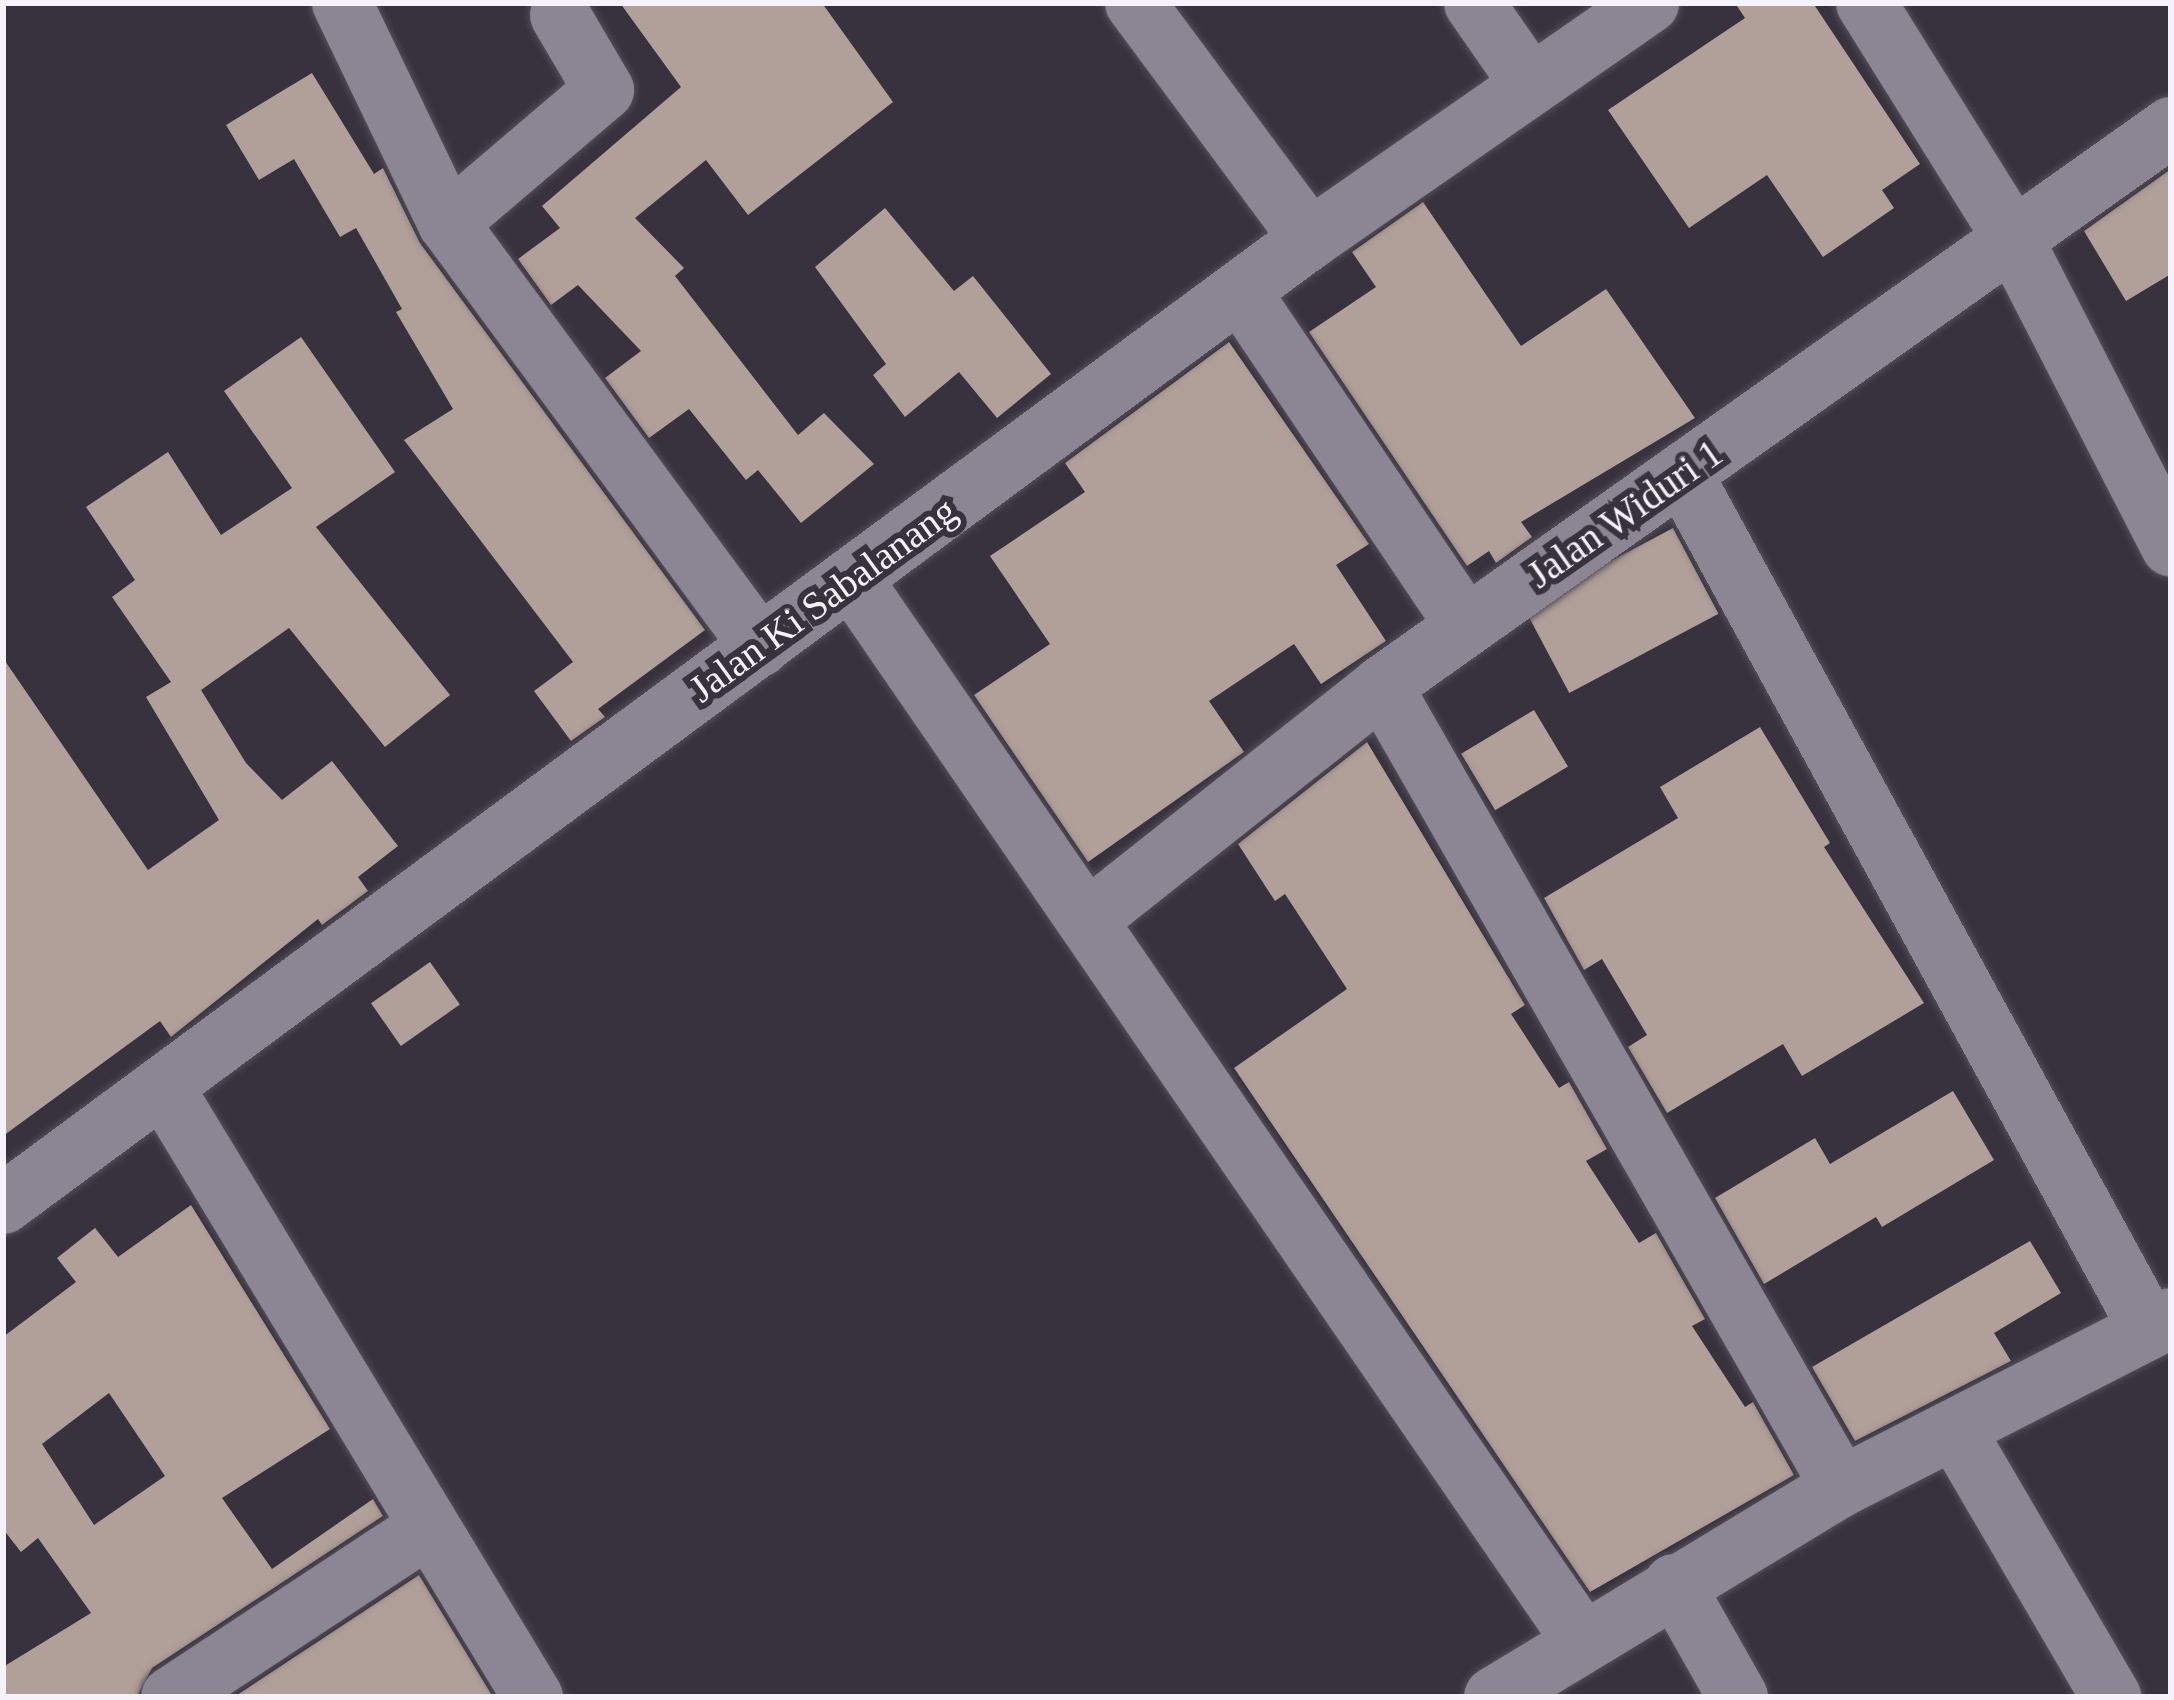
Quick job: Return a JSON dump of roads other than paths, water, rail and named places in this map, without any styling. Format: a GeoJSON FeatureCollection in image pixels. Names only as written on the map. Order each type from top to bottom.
{"type":"FeatureCollection","features":[{"type":"Feature","properties":{"kind":"street"},"geometry":{"type":"LineString","coordinates":[[342,3],[448,223],[760,646]]}},
{"type":"Feature","properties":{"kind":"street"},"geometry":{"type":"LineString","coordinates":[[1135,3],[1310,239]]}},
{"type":"Feature","properties":{"kind":"street"},"geometry":{"type":"LineString","coordinates":[[1474,3],[1528,81]]}},
{"type":"Feature","properties":{"kind":"street","name":"Jalan Ki Sabalanang"},"geometry":{"type":"LineString","coordinates":[[3,1204],[1310,239],[1528,81],[1649,3]]}},
{"type":"Feature","properties":{"kind":"street"},"geometry":{"type":"LineString","coordinates":[[1866,3],[2012,237],[2171,546]]}},
{"type":"Feature","properties":{"kind":"street"},"geometry":{"type":"LineString","coordinates":[[448,223],[604,90],[560,15]]}},
{"type":"Feature","properties":{"kind":"street","name":"Jalan Widuri 1"},"geometry":{"type":"LineString","coordinates":[[1090,917],[1382,686],[2171,127]]}},
{"type":"Feature","properties":{"kind":"street"},"geometry":{"type":"LineString","coordinates":[[1240,291],[1466,626]]}},
{"type":"Feature","properties":{"kind":"street"},"geometry":{"type":"LineString","coordinates":[[1494,1697],[1581,1639],[1841,1487],[1957,1433],[2160,1323],[1683,475]]}},
{"type":"Feature","properties":{"kind":"street"},"geometry":{"type":"LineString","coordinates":[[851,578],[1090,917],[1581,1639]]}},
{"type":"Feature","properties":{"kind":"street"},"geometry":{"type":"LineString","coordinates":[[1382,686],[1841,1487]]}},
{"type":"Feature","properties":{"kind":"street"},"geometry":{"type":"LineString","coordinates":[[164,1088],[533,1697]]}},
{"type":"Feature","properties":{"kind":"street"},"geometry":{"type":"LineString","coordinates":[[1957,1433],[2111,1697]]}},
{"type":"Feature","properties":{"kind":"street"},"geometry":{"type":"LineString","coordinates":[[171,1697],[429,1527]]}},
{"type":"Feature","properties":{"kind":"street"},"geometry":{"type":"LineString","coordinates":[[1674,1584],[1738,1697]]}}]}
